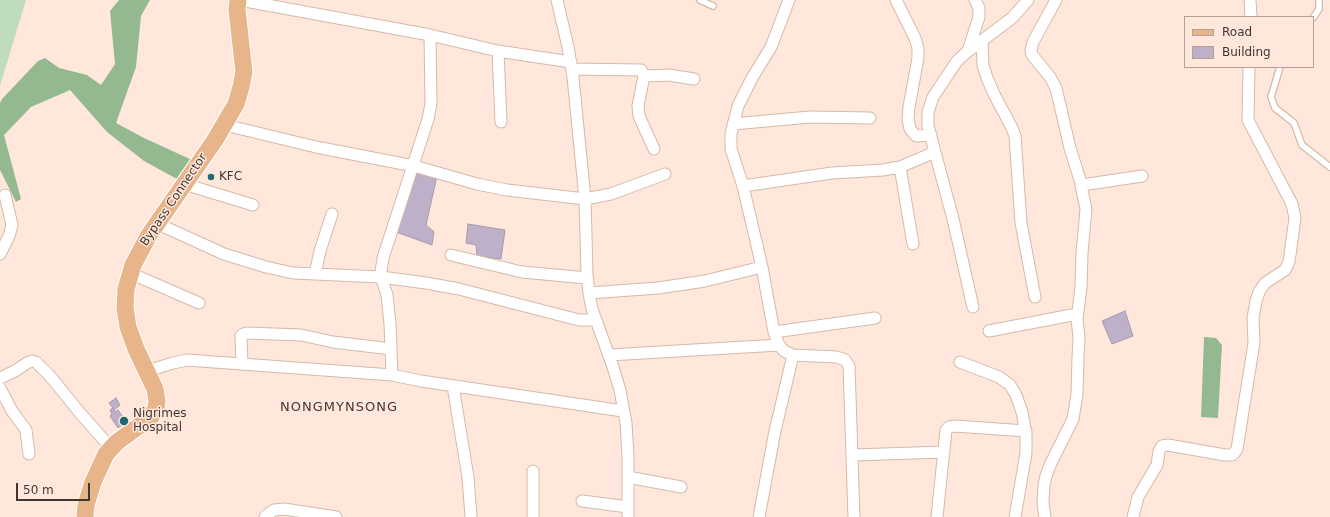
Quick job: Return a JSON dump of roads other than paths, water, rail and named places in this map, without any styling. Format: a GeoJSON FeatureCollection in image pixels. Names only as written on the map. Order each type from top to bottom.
{"type":"FeatureCollection","features":[{"type":"Feature","properties":{"kind":"main road","name":"Bypass Connector"},"geometry":{"type":"LineString","coordinates":[[85,517],[86,505],[93,482],[102,462],[111,448],[125,436],[144,424],[156,409],[157,395],[152,381],[136,349],[126,318],[125,298],[130,273],[140,251],[156,223],[225,125],[236,104],[244,72],[237,10],[239,0]]}},
{"type":"Feature","properties":{"kind":"street"},"geometry":{"type":"LineString","coordinates":[[239,0],[430,35],[498,51],[571,65],[641,70],[644,76],[638,106],[638,116],[654,149]]}},
{"type":"Feature","properties":{"kind":"street"},"geometry":{"type":"LineString","coordinates":[[557,0],[571,65],[585,199],[587,278],[589,293],[596,320],[620,390],[626,423],[628,456],[628,512],[582,501]]}},
{"type":"Feature","properties":{"kind":"street"},"geometry":{"type":"LineString","coordinates":[[789,0],[771,47],[752,78],[738,106],[730,134],[731,149],[743,186],[762,267],[774,332],[779,345],[784,351],[793,355],[837,357],[846,360],[849,366],[854,517]]}},
{"type":"Feature","properties":{"kind":"street"},"geometry":{"type":"LineString","coordinates":[[896,0],[915,38],[918,48],[918,58],[909,107],[908,119],[910,129],[916,136],[931,135]]}},
{"type":"Feature","properties":{"kind":"street"},"geometry":{"type":"LineString","coordinates":[[968,51],[979,17],[979,8],[975,0]]}},
{"type":"Feature","properties":{"kind":"street"},"geometry":{"type":"LineString","coordinates":[[973,307],[953,219],[928,126],[928,112],[933,97],[957,61],[1012,18],[1028,0]]}},
{"type":"Feature","properties":{"kind":"street"},"geometry":{"type":"LineString","coordinates":[[1045,517],[1043,503],[1046,476],[1073,419],[1077,394],[1077,314],[1081,287],[1086,209],[1082,185],[1070,148],[1056,88],[1050,77],[1032,55],[1031,50],[1032,42],[1056,0]]}},
{"type":"Feature","properties":{"kind":"street"},"geometry":{"type":"LineString","coordinates":[[1250,0],[1251,16]]}},
{"type":"Feature","properties":{"kind":"street"},"geometry":{"type":"LineString","coordinates":[[392,375],[387,295],[381,277],[383,258],[428,119],[431,104],[430,35]]}},
{"type":"Feature","properties":{"kind":"street"},"geometry":{"type":"LineString","coordinates":[[982,41],[983,65],[987,78],[1015,136],[1021,223],[1035,297]]}},
{"type":"Feature","properties":{"kind":"street"},"geometry":{"type":"LineString","coordinates":[[498,51],[501,122]]}},
{"type":"Feature","properties":{"kind":"street"},"geometry":{"type":"LineString","coordinates":[[1133,517],[1138,497],[1157,465],[1159,450],[1162,446],[1225,455],[1232,455],[1235,452],[1254,344],[1253,318],[1256,301],[1259,292],[1265,283],[1285,270],[1289,262],[1295,218],[1292,204],[1248,120],[1249,68]]}},
{"type":"Feature","properties":{"kind":"street"},"geometry":{"type":"LineString","coordinates":[[644,76],[674,75],[694,79]]}},
{"type":"Feature","properties":{"kind":"street"},"geometry":{"type":"LineString","coordinates":[[733,124],[810,117],[870,118]]}},
{"type":"Feature","properties":{"kind":"street"},"geometry":{"type":"LineString","coordinates":[[225,125],[316,147],[414,166],[477,184],[507,190],[585,199],[611,194],[665,174]]}},
{"type":"Feature","properties":{"kind":"street"},"geometry":{"type":"LineString","coordinates":[[743,186],[832,173],[883,170],[900,167],[935,152]]}},
{"type":"Feature","properties":{"kind":"street"},"geometry":{"type":"LineString","coordinates":[[900,167],[913,244]]}},
{"type":"Feature","properties":{"kind":"street"},"geometry":{"type":"LineString","coordinates":[[1082,185],[1142,176]]}},
{"type":"Feature","properties":{"kind":"street"},"geometry":{"type":"LineString","coordinates":[[184,184],[253,205]]}},
{"type":"Feature","properties":{"kind":"street"},"geometry":{"type":"LineString","coordinates":[[0,254],[9,236],[12,225],[5,195]]}},
{"type":"Feature","properties":{"kind":"street"},"geometry":{"type":"LineString","coordinates":[[315,274],[320,251],[332,214]]}},
{"type":"Feature","properties":{"kind":"street"},"geometry":{"type":"LineString","coordinates":[[156,223],[224,254],[266,267],[294,273],[381,277],[459,289],[579,320],[596,320]]}},
{"type":"Feature","properties":{"kind":"street"},"geometry":{"type":"LineString","coordinates":[[451,255],[522,272],[587,278]]}},
{"type":"Feature","properties":{"kind":"street"},"geometry":{"type":"LineString","coordinates":[[589,293],[671,286],[706,281],[762,267]]}},
{"type":"Feature","properties":{"kind":"street"},"geometry":{"type":"LineString","coordinates":[[130,273],[199,303]]}},
{"type":"Feature","properties":{"kind":"street"},"geometry":{"type":"LineString","coordinates":[[989,331],[1077,314]]}},
{"type":"Feature","properties":{"kind":"street"},"geometry":{"type":"LineString","coordinates":[[774,332],[875,318]]}},
{"type":"Feature","properties":{"kind":"street"},"geometry":{"type":"LineString","coordinates":[[242,364],[241,340],[243,334],[246,333],[301,335],[333,342],[391,349]]}},
{"type":"Feature","properties":{"kind":"street"},"geometry":{"type":"LineString","coordinates":[[609,355],[779,345]]}},
{"type":"Feature","properties":{"kind":"street"},"geometry":{"type":"LineString","coordinates":[[759,517],[775,431],[793,355]]}},
{"type":"Feature","properties":{"kind":"street"},"geometry":{"type":"LineString","coordinates":[[147,371],[187,360],[392,375],[453,386],[623,410]]}},
{"type":"Feature","properties":{"kind":"street"},"geometry":{"type":"LineString","coordinates":[[0,378],[27,363],[32,361],[36,362],[50,376],[111,448]]}},
{"type":"Feature","properties":{"kind":"street"},"geometry":{"type":"LineString","coordinates":[[960,362],[999,377],[1010,385],[1016,395],[1022,412],[1026,431],[1026,453],[1015,517]]}},
{"type":"Feature","properties":{"kind":"street"},"geometry":{"type":"LineString","coordinates":[[453,386],[468,477],[471,517]]}},
{"type":"Feature","properties":{"kind":"street"},"geometry":{"type":"LineString","coordinates":[[0,388],[12,411],[26,430],[29,454]]}},
{"type":"Feature","properties":{"kind":"street"},"geometry":{"type":"LineString","coordinates":[[937,517],[946,430],[955,426],[1026,431]]}},
{"type":"Feature","properties":{"kind":"street"},"geometry":{"type":"LineString","coordinates":[[853,455],[944,452]]}},
{"type":"Feature","properties":{"kind":"street"},"geometry":{"type":"LineString","coordinates":[[533,471],[533,517]]}},
{"type":"Feature","properties":{"kind":"street"},"geometry":{"type":"LineString","coordinates":[[628,477],[681,487]]}},
{"type":"Feature","properties":{"kind":"street"},"geometry":{"type":"LineString","coordinates":[[266,517],[274,510],[284,509],[336,517]]}},
{"type":"Feature","properties":{"kind":"lane"},"geometry":{"type":"LineString","coordinates":[[700,0],[713,6]]}},
{"type":"Feature","properties":{"kind":"lane"},"geometry":{"type":"LineString","coordinates":[[1314,16],[1319,9],[1319,0]]}},
{"type":"Feature","properties":{"kind":"lane"},"geometry":{"type":"LineString","coordinates":[[1280,68],[1271,97],[1275,108],[1294,123],[1302,145],[1330,167]]}},
{"type":"Feature","properties":{"kind":"place","name":"KFC"},"geometry":{"type":"Point","coordinates":[211,177]}},
{"type":"Feature","properties":{"kind":"place","name":"Nigrimes Hospital"},"geometry":{"type":"Point","coordinates":[124,421]}},
{"type":"Feature","properties":{"kind":"district","name":"NONGMYNSONG"},"geometry":{"type":"Point","coordinates":[339,408]}}]}
